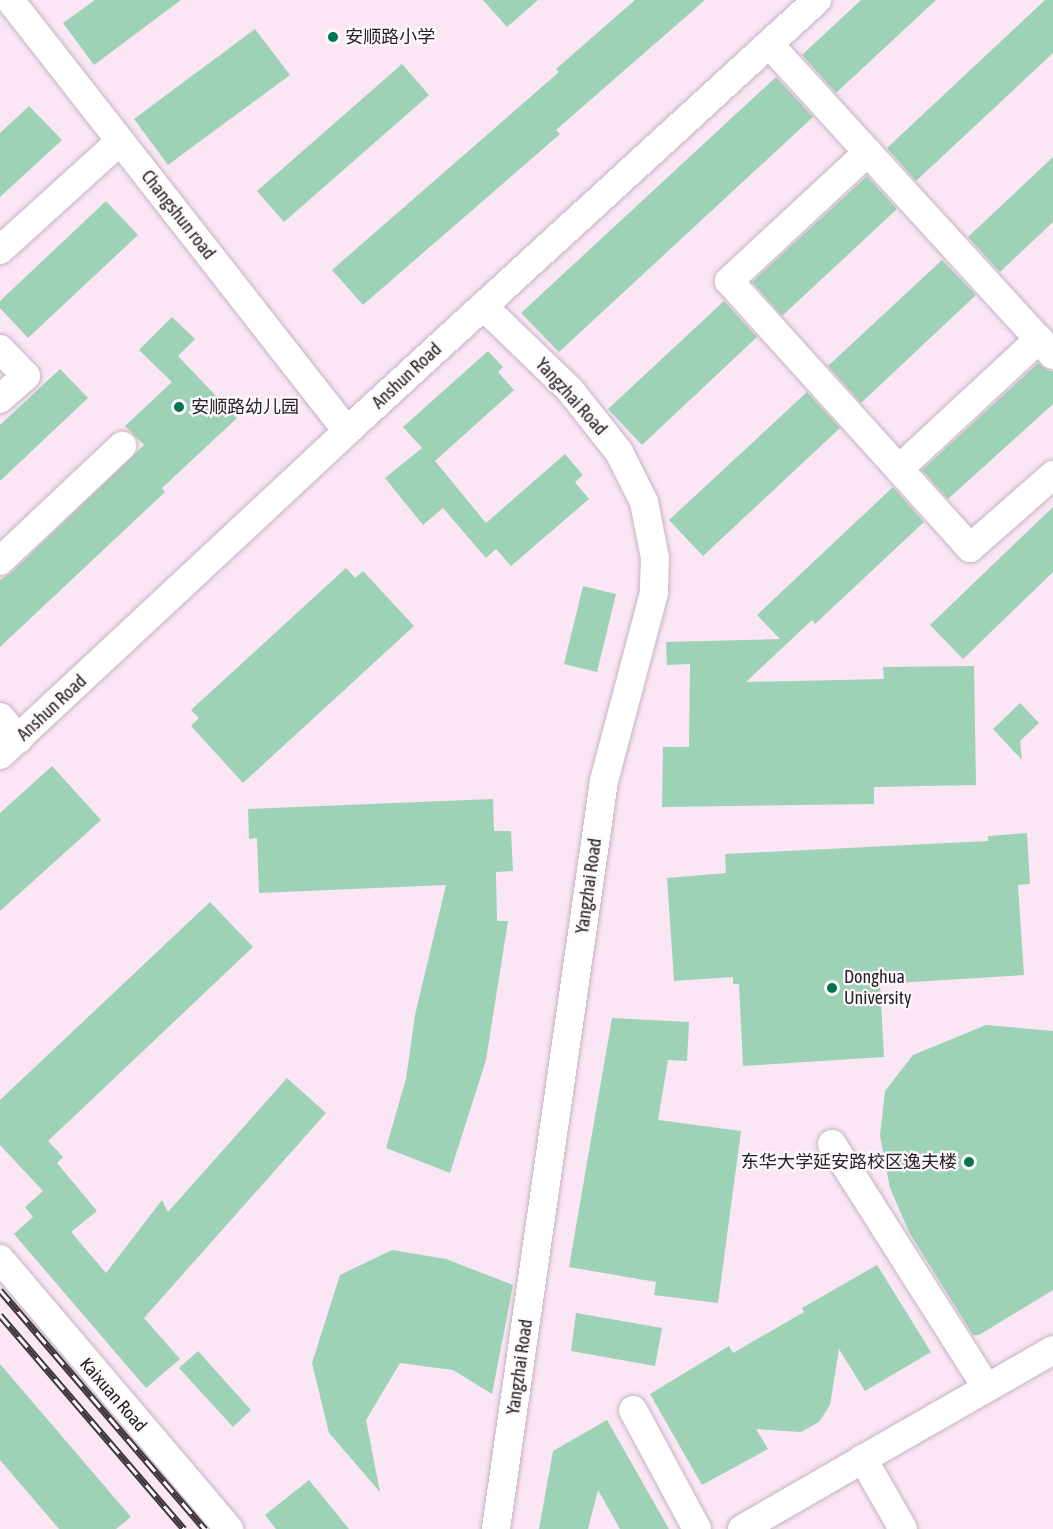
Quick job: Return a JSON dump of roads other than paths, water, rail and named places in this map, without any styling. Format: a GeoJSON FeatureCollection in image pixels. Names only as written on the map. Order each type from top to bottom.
{"type":"FeatureCollection","features":[{"type":"Feature","properties":{"kind":"street","name":"Changshun road"},"geometry":{"type":"LineString","coordinates":[[10,0],[347,430]]}},
{"type":"Feature","properties":{"kind":"street","name":"Anshun Road"},"geometry":{"type":"LineString","coordinates":[[9,747],[347,430],[769,44],[800,6]]}},
{"type":"Feature","properties":{"kind":"street"},"geometry":{"type":"LineString","coordinates":[[769,44],[1046,347],[899,469]]}},
{"type":"Feature","properties":{"kind":"street"},"geometry":{"type":"LineString","coordinates":[[0,250],[120,141]]}},
{"type":"Feature","properties":{"kind":"street"},"geometry":{"type":"LineString","coordinates":[[868,152],[729,281],[970,548],[1053,475]]}},
{"type":"Feature","properties":{"kind":"street","name":"Yangzhai Road"},"geometry":{"type":"LineString","coordinates":[[483,306],[570,390],[619,452],[644,502],[655,558],[654,593],[604,781],[496,1529]]}},
{"type":"Feature","properties":{"kind":"street"},"geometry":{"type":"LineString","coordinates":[[0,349],[26,376],[0,399]]}},
{"type":"Feature","properties":{"kind":"street"},"geometry":{"type":"LineString","coordinates":[[0,561],[122,446]]}},
{"type":"Feature","properties":{"kind":"street"},"geometry":{"type":"LineString","coordinates":[[0,717],[9,747]]}},
{"type":"Feature","properties":{"kind":"street"},"geometry":{"type":"LineString","coordinates":[[832,1144],[987,1389]]}},
{"type":"Feature","properties":{"kind":"street","name":"Kaixuan Road"},"geometry":{"type":"LineString","coordinates":[[0,1259],[229,1529]]}},
{"type":"Feature","properties":{"kind":"street"},"geometry":{"type":"LineString","coordinates":[[742,1529],[1053,1350]]}},
{"type":"Feature","properties":{"kind":"street"},"geometry":{"type":"LineString","coordinates":[[633,1410],[697,1529]]}},
{"type":"Feature","properties":{"kind":"street"},"geometry":{"type":"LineString","coordinates":[[863,1459],[903,1529]]}},
{"type":"Feature","properties":{"kind":"railway"},"geometry":{"type":"LineString","coordinates":[[0,1290],[205,1529]]}},
{"type":"Feature","properties":{"kind":"railway"},"geometry":{"type":"LineString","coordinates":[[0,1315],[184,1529]]}},
{"type":"Feature","properties":{"kind":"place","name":"安顺路小学"},"geometry":{"type":"Point","coordinates":[333,37]}},
{"type":"Feature","properties":{"kind":"place","name":"安顺路幼儿园"},"geometry":{"type":"Point","coordinates":[179,407]}},
{"type":"Feature","properties":{"kind":"place","name":"Donghua University"},"geometry":{"type":"Point","coordinates":[832,988]}},
{"type":"Feature","properties":{"kind":"place","name":"东华大学延安路校区逸夫楼"},"geometry":{"type":"Point","coordinates":[969,1162]}}]}
